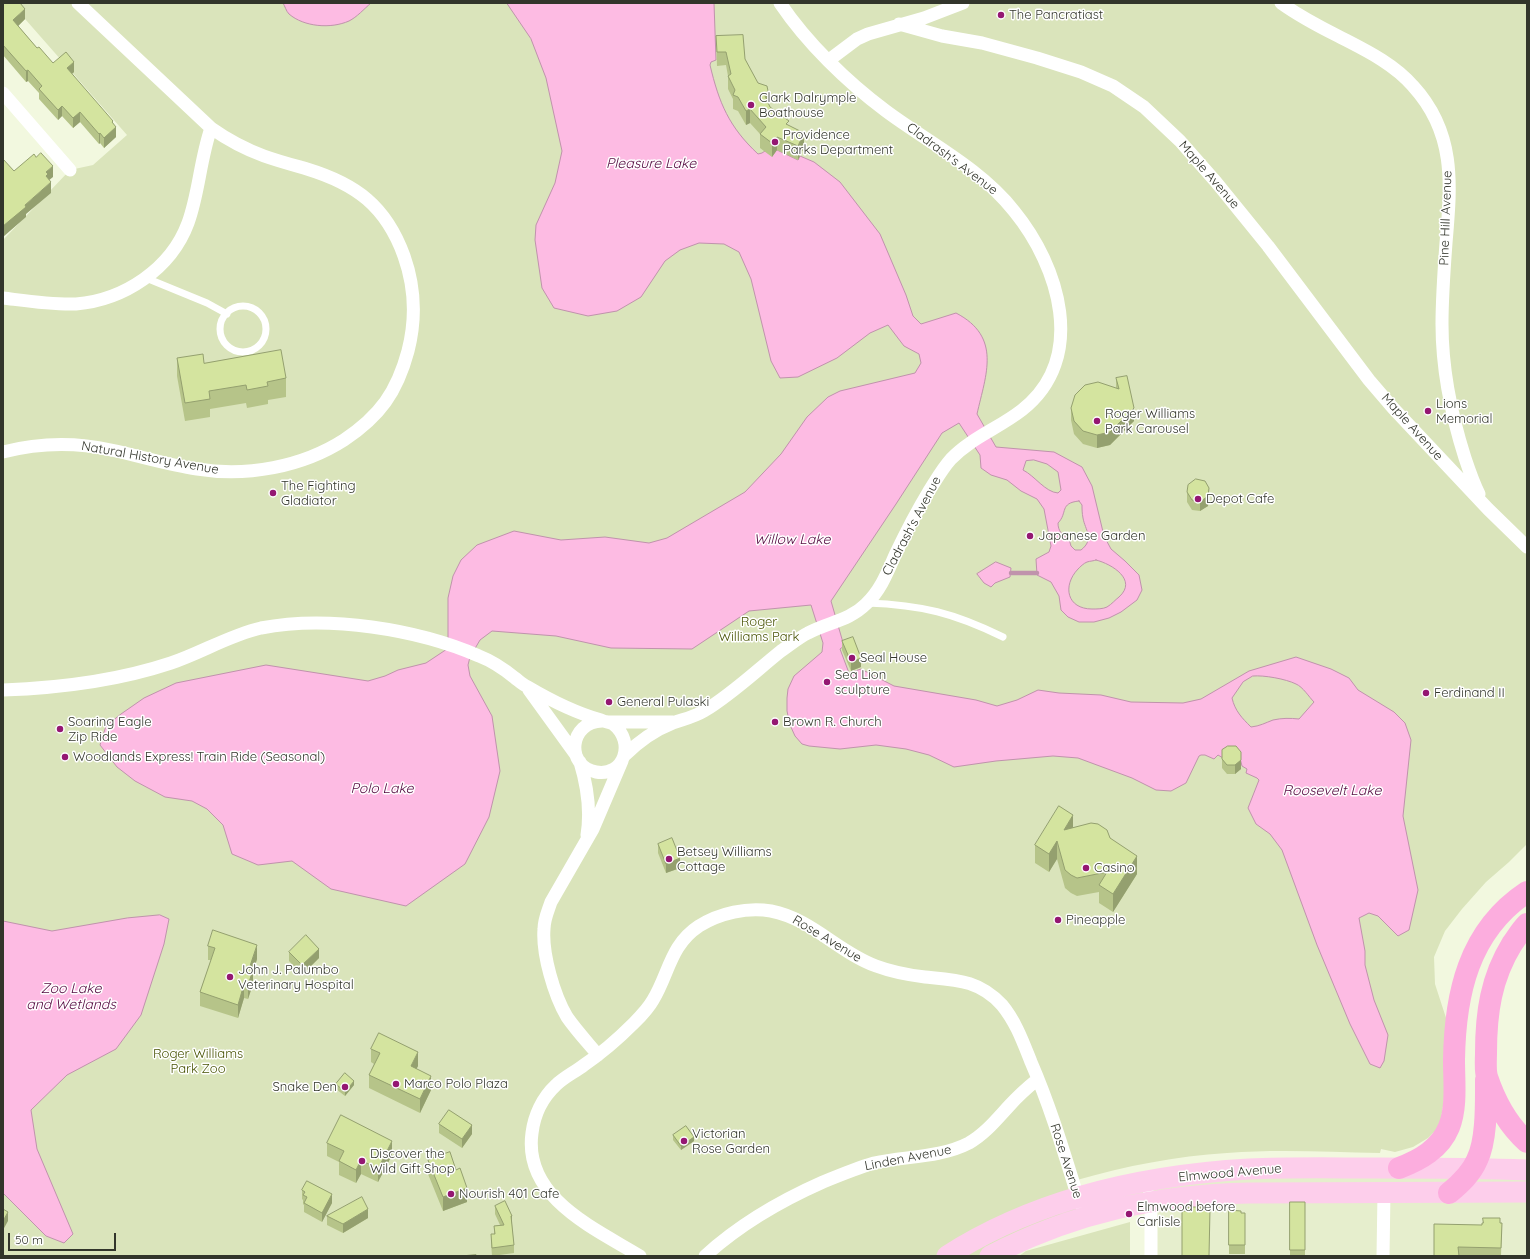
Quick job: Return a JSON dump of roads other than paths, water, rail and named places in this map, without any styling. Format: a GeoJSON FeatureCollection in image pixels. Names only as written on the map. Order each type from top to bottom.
{"type":"FeatureCollection","features":[{"type":"Feature","properties":{"kind":"highway"},"geometry":{"type":"LineString","coordinates":[[1399,1168],[1432,1152],[1449,1127],[1454,1105],[1455,1028],[1462,984],[1474,954],[1490,928],[1510,905],[1527,892]]}},
{"type":"Feature","properties":{"kind":"highway"},"geometry":{"type":"LineString","coordinates":[[1448,1193],[1463,1181],[1472,1169],[1482,1145],[1485,1107],[1486,1029],[1492,992],[1503,960],[1527,924]]}},
{"type":"Feature","properties":{"kind":"highway"},"geometry":{"type":"LineString","coordinates":[[1486,1076],[1502,1111],[1510,1123],[1527,1142]]}},
{"type":"Feature","properties":{"kind":"main road","name":"Elmwood Avenue"},"geometry":{"type":"LineString","coordinates":[[947,1256],[973,1241],[1020,1219],[1081,1207],[1148,1191],[1203,1173],[1249,1169],[1399,1168],[1527,1170]]}},
{"type":"Feature","properties":{"kind":"main road","name":"Elmwood Avenue"},"geometry":{"type":"LineString","coordinates":[[1148,1191],[1224,1193],[1527,1192]]}},
{"type":"Feature","properties":{"kind":"main road","name":"Elmwood Avenue"},"geometry":{"type":"LineString","coordinates":[[990,1256],[1034,1235],[1081,1207]]}},
{"type":"Feature","properties":{"kind":"street","name":"Natural History Avenue"},"geometry":{"type":"LineString","coordinates":[[3,452],[32,446],[72,445],[111,450],[167,463],[211,471],[240,471],[269,468],[307,459],[326,450],[362,427],[388,401],[406,360],[412,332],[412,286],[408,267],[390,225],[370,201],[343,183],[319,173],[258,154],[228,139],[211,128],[78,3]]}},
{"type":"Feature","properties":{"kind":"street","name":"Cladrash's Avenue"},"geometry":{"type":"LineString","coordinates":[[623,758],[650,736],[675,722],[694,716],[703,711],[789,645],[808,633],[838,622],[853,614],[867,603],[879,588],[909,526],[938,476],[951,459],[970,443],[1014,416],[1029,404],[1043,388],[1052,372],[1059,348],[1061,323],[1056,290],[1046,261],[1014,211],[994,189],[957,160],[872,100],[800,31],[780,3]]}},
{"type":"Feature","properties":{"kind":"street"},"geometry":{"type":"LineString","coordinates":[[899,24],[924,18],[963,3]]}},
{"type":"Feature","properties":{"kind":"street","name":"Pine Hill Avenue"},"geometry":{"type":"LineString","coordinates":[[1281,3],[1315,24],[1376,56],[1403,75],[1428,105],[1440,128],[1447,155],[1450,180],[1444,262],[1442,325],[1446,383],[1456,428],[1470,476],[1480,497],[1488,509]]}},
{"type":"Feature","properties":{"kind":"street","name":"Maple Avenue"},"geometry":{"type":"LineString","coordinates":[[829,60],[868,34],[899,24],[918,28],[942,36],[1038,58],[1081,72],[1113,86],[1144,107],[1180,141],[1216,182],[1281,263],[1369,380],[1422,440],[1488,509]]}},
{"type":"Feature","properties":{"kind":"street"},"geometry":{"type":"LineString","coordinates":[[3,93],[70,170]]}},
{"type":"Feature","properties":{"kind":"street"},"geometry":{"type":"LineString","coordinates":[[3,298],[55,304],[83,303],[118,293],[146,278],[170,255],[188,224],[202,158],[211,128]]}},
{"type":"Feature","properties":{"kind":"street"},"geometry":{"type":"LineString","coordinates":[[1488,509],[1527,547]]}},
{"type":"Feature","properties":{"kind":"street"},"geometry":{"type":"LineString","coordinates":[[3,690],[73,684],[130,674],[172,662],[248,632],[275,626],[316,624],[353,625],[390,630],[436,640],[480,656],[504,670],[526,687],[618,728],[624,738],[626,750],[600,814],[547,912],[544,929],[550,974],[558,998],[568,1018],[598,1055]]}},
{"type":"Feature","properties":{"kind":"street"},"geometry":{"type":"LineString","coordinates":[[526,687],[578,759],[591,770],[600,772],[614,768],[623,758]]}},
{"type":"Feature","properties":{"kind":"street"},"geometry":{"type":"LineString","coordinates":[[585,844],[589,822],[588,803],[585,778],[574,746],[580,730],[590,723],[605,721]]}},
{"type":"Feature","properties":{"kind":"street","name":"Cladrash's Avenue"},"geometry":{"type":"LineString","coordinates":[[605,721],[675,722]]}},
{"type":"Feature","properties":{"kind":"street","name":"Rose Avenue"},"geometry":{"type":"LineString","coordinates":[[640,1256],[565,1209],[546,1188],[538,1173],[531,1148],[532,1130],[538,1111],[554,1086],[598,1055],[623,1034],[646,1010],[659,989],[676,949],[690,932],[711,919],[725,914],[741,911],[758,910],[776,912],[798,920],[820,932],[851,954],[876,966],[907,974],[960,980],[982,989],[1000,1004],[1012,1019],[1038,1079],[1081,1207]]}},
{"type":"Feature","properties":{"kind":"street","name":"Linden Avenue"},"geometry":{"type":"LineString","coordinates":[[705,1256],[733,1233],[770,1208],[834,1178],[873,1164],[941,1153],[970,1143],[986,1130],[1018,1096],[1038,1079]]}},
{"type":"Feature","properties":{"kind":"street"},"geometry":{"type":"LineString","coordinates":[[1148,1191],[1151,1214],[1151,1256]]}},
{"type":"Feature","properties":{"kind":"street"},"geometry":{"type":"LineString","coordinates":[[1383,1256],[1384,1193]]}},
{"type":"Feature","properties":{"kind":"lane"},"geometry":{"type":"LineString","coordinates":[[146,278],[207,303],[226,314]]}},
{"type":"Feature","properties":{"kind":"lane"},"geometry":{"type":"LineString","coordinates":[[244,306],[252,308],[260,313],[266,326],[265,338],[262,343],[257,348],[245,352],[234,351],[229,347],[225,343],[221,333],[221,323],[226,314],[235,308],[244,306]]}},
{"type":"Feature","properties":{"kind":"lane"},"geometry":{"type":"LineString","coordinates":[[867,603],[902,605],[937,611],[967,621],[1003,638]]}},
{"type":"Feature","properties":{"kind":"water"},"geometry":{"type":"Polygon","coordinates":[[[283,3],[371,3],[349,21],[342,24],[326,26],[302,22],[288,13],[283,3]]]}},
{"type":"Feature","properties":{"kind":"water"},"geometry":{"type":"Polygon","coordinates":[[[507,3],[714,3],[716,60],[711,62],[710,65],[721,103],[732,124],[758,154],[765,151],[777,150],[798,160],[800,156],[814,162],[840,182],[880,234],[906,295],[913,316],[921,324],[956,313],[970,323],[980,333],[985,345],[987,358],[984,385],[977,414],[996,447],[1054,452],[1082,467],[1092,486],[1104,536],[1111,549],[1139,575],[1142,590],[1137,600],[1121,612],[1109,618],[1094,622],[1079,622],[1068,617],[1061,610],[1059,596],[1051,582],[1037,575],[1036,559],[1049,552],[1051,546],[1044,509],[1037,499],[1021,491],[1007,480],[991,475],[981,468],[980,455],[959,423],[942,433],[831,601],[844,646],[840,649],[849,673],[861,669],[894,686],[976,700],[997,706],[1017,700],[1038,690],[1059,693],[1101,695],[1131,702],[1183,703],[1201,699],[1249,671],[1296,657],[1331,669],[1349,678],[1358,690],[1394,712],[1405,723],[1411,740],[1403,816],[1418,890],[1409,930],[1398,936],[1378,916],[1369,913],[1359,918],[1365,951],[1365,965],[1374,1000],[1388,1035],[1384,1061],[1380,1068],[1370,1064],[1350,1024],[1317,945],[1282,850],[1270,834],[1256,824],[1248,808],[1259,780],[1246,773],[1247,769],[1242,766],[1240,758],[1223,758],[1218,755],[1214,759],[1201,755],[1199,756],[1186,783],[1171,791],[1156,790],[1132,778],[1078,758],[1053,756],[996,761],[954,767],[929,755],[906,749],[876,745],[840,749],[802,744],[795,736],[790,725],[787,711],[787,698],[788,689],[794,676],[822,652],[823,643],[811,605],[749,611],[692,649],[611,648],[556,636],[492,631],[480,640],[470,657],[468,665],[470,676],[492,716],[500,771],[489,817],[465,864],[406,906],[331,889],[292,861],[258,865],[232,854],[223,825],[207,809],[192,801],[165,797],[135,781],[117,767],[100,745],[106,726],[144,698],[176,683],[266,665],[368,681],[398,670],[426,663],[447,649],[448,598],[453,576],[461,560],[477,545],[514,531],[561,540],[605,537],[649,543],[667,538],[745,492],[781,454],[807,417],[828,397],[840,391],[915,373],[921,363],[919,354],[904,346],[888,325],[870,333],[837,358],[798,377],[780,378],[771,361],[751,279],[739,252],[724,244],[699,243],[680,250],[665,261],[641,297],[617,311],[588,316],[554,308],[542,288],[535,240],[536,225],[555,183],[562,151],[546,78],[531,39],[507,3]],[[1034,460],[1026,461],[1023,470],[1049,490],[1058,493],[1061,490],[1058,472],[1047,464],[1034,460]],[[1079,501],[1073,502],[1066,506],[1058,526],[1064,536],[1069,539],[1071,546],[1075,550],[1081,550],[1088,542],[1088,534],[1083,518],[1082,505],[1079,501]],[[1096,560],[1087,562],[1078,569],[1070,582],[1069,589],[1072,601],[1084,608],[1098,609],[1107,607],[1124,591],[1126,585],[1124,579],[1121,574],[1109,565],[1096,560]],[[1253,676],[1243,682],[1232,698],[1237,711],[1251,727],[1276,719],[1299,719],[1314,702],[1301,687],[1287,680],[1253,676]]]}},
{"type":"Feature","properties":{"kind":"water"},"geometry":{"type":"Polygon","coordinates":[[[996,562],[1011,568],[1010,577],[995,583],[991,587],[984,583],[977,574],[996,562]]]}},
{"type":"Feature","properties":{"kind":"water","name":"Zoo Lake and Wetlands"},"geometry":{"type":"Polygon","coordinates":[[[160,915],[169,919],[164,944],[141,1015],[116,1049],[67,1075],[31,1110],[37,1149],[73,1234],[64,1243],[46,1236],[3,1193],[3,921],[52,931],[127,918],[160,915]]]}},
{"type":"Feature","properties":{"kind":"waterway"},"geometry":{"type":"LineString","coordinates":[[1011,573],[1037,573]]}},
{"type":"Feature","properties":{"kind":"place","name":"The Pancratiast"},"geometry":{"type":"Point","coordinates":[1001,15]}},
{"type":"Feature","properties":{"kind":"place","name":"Clark Dalrymple Boathouse"},"geometry":{"type":"Point","coordinates":[751,105]}},
{"type":"Feature","properties":{"kind":"place","name":"Providence Parks Department"},"geometry":{"type":"Point","coordinates":[775,142]}},
{"type":"Feature","properties":{"kind":"place","name":"Lions Memorial"},"geometry":{"type":"Point","coordinates":[1428,411]}},
{"type":"Feature","properties":{"kind":"place","name":"Roger Williams Park Carousel"},"geometry":{"type":"Point","coordinates":[1097,421]}},
{"type":"Feature","properties":{"kind":"place","name":"The Fighting Gladiator"},"geometry":{"type":"Point","coordinates":[273,493]}},
{"type":"Feature","properties":{"kind":"place","name":"Depot Cafe"},"geometry":{"type":"Point","coordinates":[1198,499]}},
{"type":"Feature","properties":{"kind":"place","name":"Japanese Garden"},"geometry":{"type":"Point","coordinates":[1030,536]}},
{"type":"Feature","properties":{"kind":"place","name":"Seal House"},"geometry":{"type":"Point","coordinates":[852,658]}},
{"type":"Feature","properties":{"kind":"place","name":"Sea Lion sculpture"},"geometry":{"type":"Point","coordinates":[827,682]}},
{"type":"Feature","properties":{"kind":"place","name":"Ferdinand II"},"geometry":{"type":"Point","coordinates":[1426,693]}},
{"type":"Feature","properties":{"kind":"place","name":"General Pulaski"},"geometry":{"type":"Point","coordinates":[609,702]}},
{"type":"Feature","properties":{"kind":"place","name":"Brown R. Church"},"geometry":{"type":"Point","coordinates":[775,722]}},
{"type":"Feature","properties":{"kind":"place","name":"Soaring Eagle Zip Ride"},"geometry":{"type":"Point","coordinates":[60,729]}},
{"type":"Feature","properties":{"kind":"place","name":"Woodlands Express! Train Ride (Seasonal)"},"geometry":{"type":"Point","coordinates":[65,757]}},
{"type":"Feature","properties":{"kind":"place","name":"Betsey Williams Cottage"},"geometry":{"type":"Point","coordinates":[669,859]}},
{"type":"Feature","properties":{"kind":"place","name":"Casino"},"geometry":{"type":"Point","coordinates":[1086,868]}},
{"type":"Feature","properties":{"kind":"place","name":"Pineapple"},"geometry":{"type":"Point","coordinates":[1058,920]}},
{"type":"Feature","properties":{"kind":"place","name":"John J. Palumbo Veterinary Hospital"},"geometry":{"type":"Point","coordinates":[230,977]}},
{"type":"Feature","properties":{"kind":"place","name":"Marco Polo Plaza"},"geometry":{"type":"Point","coordinates":[396,1084]}},
{"type":"Feature","properties":{"kind":"place","name":"Snake Den"},"geometry":{"type":"Point","coordinates":[345,1087]}},
{"type":"Feature","properties":{"kind":"place","name":"Victorian Rose Garden"},"geometry":{"type":"Point","coordinates":[684,1141]}},
{"type":"Feature","properties":{"kind":"place","name":"Discover the Wild Gift Shop"},"geometry":{"type":"Point","coordinates":[362,1161]}},
{"type":"Feature","properties":{"kind":"place","name":"Nourish 401 Cafe"},"geometry":{"type":"Point","coordinates":[451,1194]}},
{"type":"Feature","properties":{"kind":"place","name":"Elmwood before Carlisle"},"geometry":{"type":"Point","coordinates":[1129,1214]}},
{"type":"Feature","properties":{"kind":"water label","name":"Pleasure Lake"},"geometry":{"type":"Point","coordinates":[651,164]}},
{"type":"Feature","properties":{"kind":"water label","name":"Willow Lake"},"geometry":{"type":"Point","coordinates":[792,540]}},
{"type":"Feature","properties":{"kind":"water label","name":"Polo Lake"},"geometry":{"type":"Point","coordinates":[382,789]}},
{"type":"Feature","properties":{"kind":"water label","name":"Roosevelt Lake"},"geometry":{"type":"Point","coordinates":[1332,791]}},
{"type":"Feature","properties":{"kind":"park label","name":"Roger Williams Park"},"geometry":{"type":"Point","coordinates":[759,630]}},
{"type":"Feature","properties":{"kind":"park label","name":"Roger Williams Park Zoo"},"geometry":{"type":"Point","coordinates":[198,1062]}}]}
